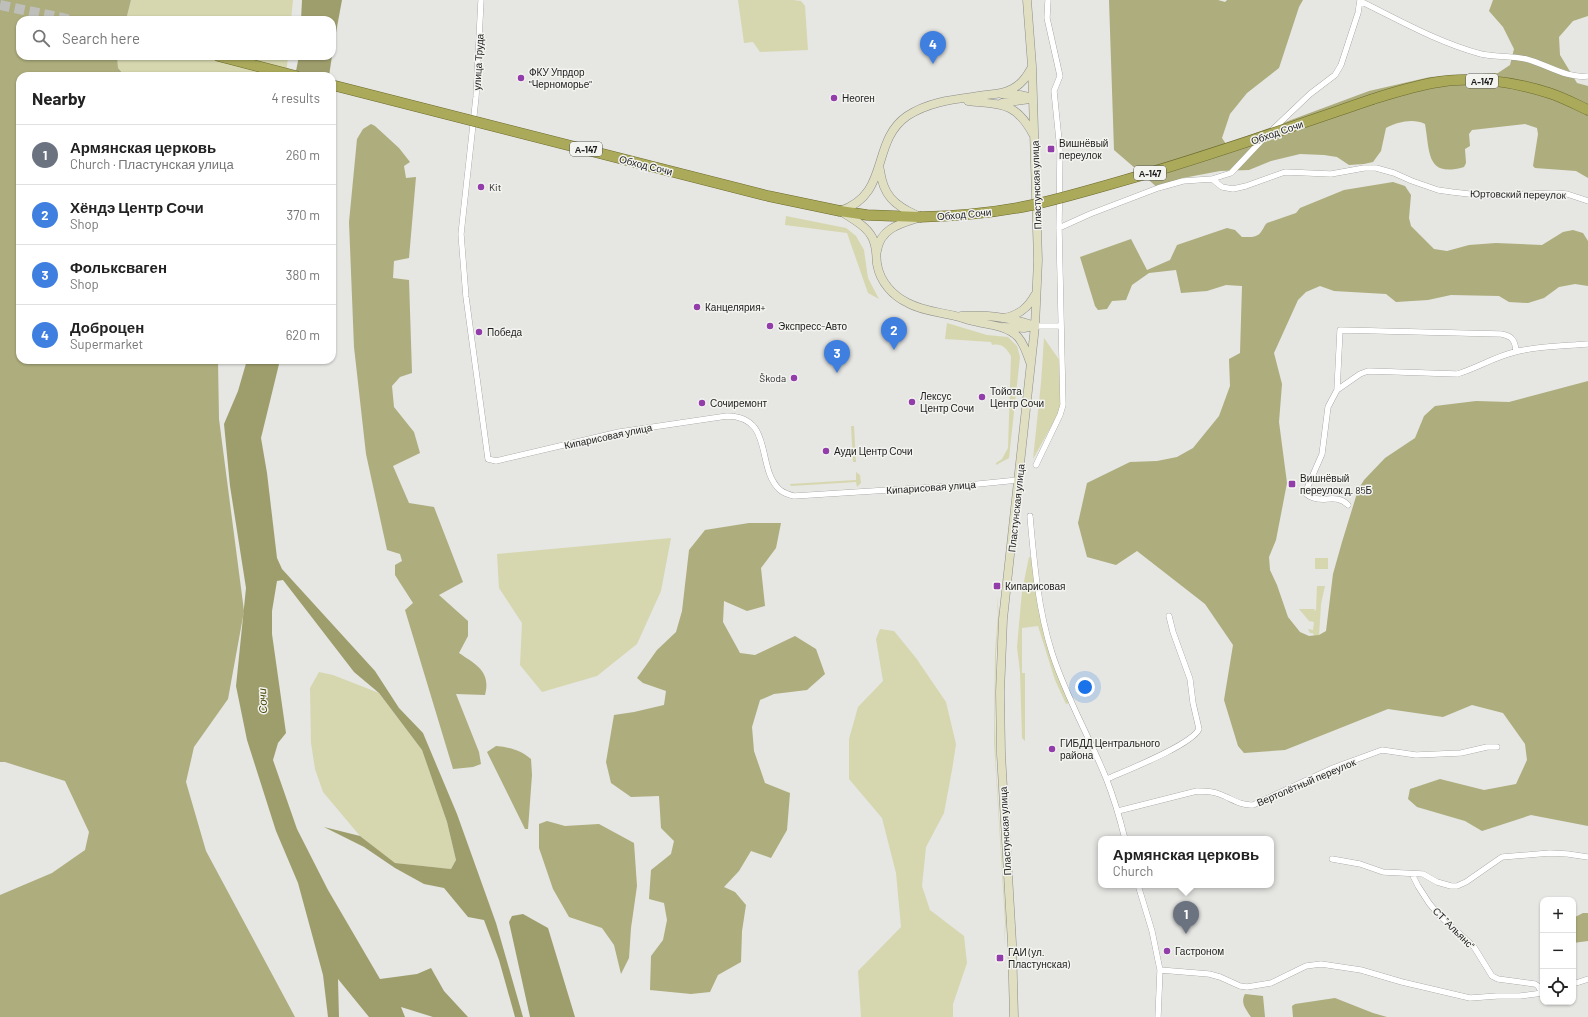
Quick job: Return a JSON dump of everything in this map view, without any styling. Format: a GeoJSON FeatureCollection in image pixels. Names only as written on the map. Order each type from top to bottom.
{"type":"FeatureCollection","features":[{"type":"Feature","properties":{"kind":"highway"},"geometry":{"type":"LineString","coordinates":[[234,60],[280,72]]}},
{"type":"Feature","properties":{"kind":"highway","name":"Обход Сочи"},"geometry":{"type":"LineString","coordinates":[[336,86],[768,196],[840,211],[920,218],[993,212],[1068,196],[1154,172],[1373,99],[1433,83],[1465,80],[1494,81],[1551,93],[1588,110]]}},
{"type":"Feature","properties":{"kind":"main road","name":"Пластунская улица"},"geometry":{"type":"LineString","coordinates":[[1014,1017],[1012,943],[1001,754],[1000,692],[1003,619],[1035,326],[1038,260],[1032,66],[1027,0]]}},
{"type":"Feature","properties":{"kind":"main road","name":"А-147"},"geometry":{"type":"LineString","coordinates":[[1000,94],[1013,89],[1026,78],[1032,66]]}},
{"type":"Feature","properties":{"kind":"main road","name":"А-147"},"geometry":{"type":"LineString","coordinates":[[840,211],[847,209],[863,197],[875,180],[883,150],[888,139],[905,118],[917,110],[932,104],[1000,94],[1020,95],[1033,98]]}},
{"type":"Feature","properties":{"kind":"main road","name":"А-147"},"geometry":{"type":"LineString","coordinates":[[1000,104],[1033,98]]}},
{"type":"Feature","properties":{"kind":"main road","name":"А-147"},"geometry":{"type":"LineString","coordinates":[[958,100],[1000,104],[1012,108],[1021,115],[1034,136]]}},
{"type":"Feature","properties":{"kind":"main road","name":"А-147"},"geometry":{"type":"LineString","coordinates":[[879,167],[881,180],[889,197],[902,209],[920,218]]}},
{"type":"Feature","properties":{"kind":"main road","name":"А-147"},"geometry":{"type":"LineString","coordinates":[[840,211],[870,233],[875,244],[880,275],[891,292],[908,304],[972,321],[1001,323],[1024,328],[1035,326]]}},
{"type":"Feature","properties":{"kind":"main road","name":"А-147"},"geometry":{"type":"LineString","coordinates":[[876,254],[880,240],[884,234],[892,228],[920,218]]}},
{"type":"Feature","properties":{"kind":"main road"},"geometry":{"type":"LineString","coordinates":[[1001,323],[1019,313],[1030,303],[1036,293]]}},
{"type":"Feature","properties":{"kind":"main road","name":"А-147"},"geometry":{"type":"LineString","coordinates":[[1001,323],[1023,343],[1030,364]]}},
{"type":"Feature","properties":{"kind":"street","name":"улица Труда"},"geometry":{"type":"LineString","coordinates":[[474,125],[481,0]]}},
{"type":"Feature","properties":{"kind":"street"},"geometry":{"type":"LineString","coordinates":[[1036,466],[1060,415],[1063,405],[1059,228],[1060,150],[1054,90],[1060,76],[1047,18],[1048,0]]}},
{"type":"Feature","properties":{"kind":"street"},"geometry":{"type":"LineString","coordinates":[[1059,228],[1090,214],[1158,188],[1183,182],[1212,179],[1231,173],[1301,102],[1335,75],[1341,65],[1358,13],[1360,0],[1424,34],[1449,44],[1481,54],[1503,58],[1525,59],[1569,74],[1588,76]]}},
{"type":"Feature","properties":{"kind":"street","name":"Кипарисовая улица"},"geometry":{"type":"LineString","coordinates":[[474,125],[461,234],[466,297],[488,459],[496,461],[619,432],[719,417],[738,417],[743,418],[756,429],[770,474],[780,490],[794,496],[968,485],[1019,480]]}},
{"type":"Feature","properties":{"kind":"street","name":"Юртовский переулок"},"geometry":{"type":"LineString","coordinates":[[1212,179],[1222,187],[1233,189],[1285,172],[1331,174],[1364,168],[1376,168],[1394,173],[1438,190],[1486,196],[1554,193],[1567,194],[1588,201]]}},
{"type":"Feature","properties":{"kind":"street"},"geometry":{"type":"LineString","coordinates":[[1035,326],[1061,326]]}},
{"type":"Feature","properties":{"kind":"street"},"geometry":{"type":"LineString","coordinates":[[1348,505],[1343,500],[1338,499],[1316,500],[1305,493],[1322,454],[1328,407],[1337,390],[1340,330],[1501,334],[1513,338],[1516,344],[1516,351]]}},
{"type":"Feature","properties":{"kind":"street"},"geometry":{"type":"LineString","coordinates":[[1337,390],[1360,374],[1368,371],[1457,374],[1498,356],[1516,351],[1588,344]]}},
{"type":"Feature","properties":{"kind":"street","name":"Пластунская улица"},"geometry":{"type":"LineString","coordinates":[[1030,516],[1033,557],[1045,627],[1052,653],[1069,698],[1107,779],[1118,811],[1124,836]]}},
{"type":"Feature","properties":{"kind":"street"},"geometry":{"type":"LineString","coordinates":[[1107,779],[1192,738],[1198,733],[1198,720],[1193,703],[1190,679],[1173,632],[1169,616]]}},
{"type":"Feature","properties":{"kind":"street","name":"Вертолётный переулок"},"geometry":{"type":"LineString","coordinates":[[1118,811],[1197,791],[1207,791],[1219,794],[1242,804],[1253,805],[1333,768],[1382,750],[1416,755],[1461,753],[1487,747],[1497,747]]}},
{"type":"Feature","properties":{"kind":"street"},"geometry":{"type":"LineString","coordinates":[[1332,859],[1360,864],[1383,872],[1423,874],[1445,885],[1457,886],[1477,876],[1495,860],[1502,857],[1550,853],[1588,857]]}},
{"type":"Feature","properties":{"kind":"street","name":"СТ \"Альянс\""},"geometry":{"type":"LineString","coordinates":[[1412,874],[1418,886],[1438,914],[1474,947],[1492,976],[1498,979],[1535,984],[1540,990]]}},
{"type":"Feature","properties":{"kind":"street"},"geometry":{"type":"LineString","coordinates":[[1139,888],[1152,931],[1160,970],[1158,1017]]}},
{"type":"Feature","properties":{"kind":"street"},"geometry":{"type":"LineString","coordinates":[[1160,970],[1209,974],[1240,986],[1247,987],[1271,983],[1306,966],[1321,964],[1361,970],[1402,982],[1470,998],[1533,996],[1540,994]]}},
{"type":"Feature","properties":{"kind":"street"},"geometry":{"type":"LineString","coordinates":[[1576,983],[1588,980]]}},
{"type":"Feature","properties":{"kind":"shaded area"},"geometry":{"type":"Polygon","coordinates":[[[0,0],[131,0],[127,16],[16,16],[16,60],[117,60],[118,68],[122,72],[16,72],[16,364],[218,364],[219,419],[244,611],[228,699],[194,747],[186,782],[206,851],[295,1017],[0,1017],[0,895],[52,873],[85,850],[89,832],[65,781],[5,762],[0,762],[0,0]]]}},
{"type":"Feature","properties":{"kind":"shaded area"},"geometry":{"type":"Polygon","coordinates":[[[131,0],[293,0],[291,16],[127,16],[131,0]]]}},
{"type":"Feature","properties":{"kind":"shaded area"},"geometry":{"type":"Polygon","coordinates":[[[738,0],[801,1],[805,6],[808,50],[760,52],[753,42],[744,43],[738,0]]]}},
{"type":"Feature","properties":{"kind":"shaded area"},"geometry":{"type":"Polygon","coordinates":[[[1109,0],[1218,0],[1225,2],[1227,0],[1303,0],[1299,7],[1279,68],[1247,93],[1230,114],[1222,138],[1226,144],[1369,91],[1430,77],[1498,73],[1510,65],[1514,49],[1503,27],[1489,11],[1493,0],[1588,0],[1588,16],[1573,21],[1559,37],[1560,55],[1577,83],[1588,86],[1588,178],[1576,171],[1535,168],[1533,166],[1538,134],[1537,128],[1525,124],[1472,130],[1469,134],[1470,146],[1465,149],[1466,163],[1464,167],[1443,169],[1436,166],[1432,160],[1425,124],[1410,121],[1395,124],[1386,128],[1381,151],[1373,162],[1349,165],[1337,157],[1300,154],[1271,161],[1249,170],[1220,171],[1183,178],[1158,188],[1114,150],[1109,0]]]}},
{"type":"Feature","properties":{"kind":"shaded area"},"geometry":{"type":"Polygon","coordinates":[[[117,60],[288,60],[286,72],[122,72],[118,68],[117,60]]]}},
{"type":"Feature","properties":{"kind":"shaded area"},"geometry":{"type":"Polygon","coordinates":[[[371,124],[399,148],[410,162],[404,166],[406,178],[416,177],[409,258],[394,261],[393,278],[409,280],[412,373],[400,377],[392,386],[394,407],[414,432],[420,453],[393,466],[409,503],[434,507],[463,582],[439,595],[468,621],[468,636],[459,653],[477,665],[486,680],[485,695],[456,694],[479,752],[481,764],[473,767],[453,769],[405,610],[413,603],[395,575],[395,565],[402,561],[400,554],[387,550],[366,454],[354,347],[349,222],[357,139],[363,129],[371,124]]]}},
{"type":"Feature","properties":{"kind":"shaded area"},"geometry":{"type":"Polygon","coordinates":[[[1393,182],[1405,186],[1411,195],[1409,218],[1411,226],[1434,249],[1447,251],[1469,245],[1496,243],[1542,245],[1563,232],[1573,230],[1583,233],[1588,241],[1588,286],[1575,284],[1559,287],[1544,298],[1528,303],[1509,302],[1499,296],[1451,295],[1428,300],[1396,302],[1386,294],[1334,291],[1320,286],[1306,292],[1298,300],[1274,353],[1282,384],[1279,422],[1287,483],[1276,540],[1269,557],[1270,570],[1288,617],[1300,632],[1309,636],[1319,635],[1326,631],[1333,574],[1358,490],[1364,480],[1385,458],[1415,438],[1424,416],[1435,406],[1476,401],[1509,402],[1588,381],[1588,826],[1531,815],[1482,831],[1465,821],[1417,807],[1408,799],[1410,789],[1440,779],[1484,790],[1516,784],[1527,760],[1525,744],[1503,713],[1472,705],[1443,717],[1388,709],[1285,750],[1244,753],[1238,746],[1224,700],[1233,645],[1205,604],[1137,551],[1116,565],[1087,557],[1078,523],[1087,483],[1130,462],[1157,461],[1177,457],[1193,448],[1219,416],[1230,386],[1229,359],[1240,353],[1242,286],[1226,285],[1207,291],[1181,293],[1176,270],[1149,273],[1132,285],[1126,300],[1112,301],[1107,309],[1098,310],[1095,306],[1080,257],[1131,239],[1147,270],[1170,260],[1177,245],[1227,228],[1235,230],[1242,237],[1255,236],[1259,234],[1267,223],[1296,213],[1300,208],[1344,190],[1393,182]]]}},
{"type":"Feature","properties":{"kind":"shaded area"},"geometry":{"type":"Polygon","coordinates":[[[786,216],[846,228],[856,236],[864,250],[868,278],[879,299],[868,293],[847,233],[785,225],[786,216]]]}},
{"type":"Feature","properties":{"kind":"shaded area"},"geometry":{"type":"Polygon","coordinates":[[[947,323],[987,335],[1008,337],[1017,346],[1020,357],[1009,458],[996,465],[996,463],[1002,459],[1008,448],[1011,356],[1003,347],[992,345],[991,342],[945,339],[947,323]]]}},
{"type":"Feature","properties":{"kind":"shaded area"},"geometry":{"type":"Polygon","coordinates":[[[1044,338],[1060,361],[1061,405],[1057,416],[1033,459],[1041,383],[1044,338]]]}},
{"type":"Feature","properties":{"kind":"shaded area"},"geometry":{"type":"Polygon","coordinates":[[[851,426],[854,426],[856,462],[853,462],[851,426]]]}},
{"type":"Feature","properties":{"kind":"shaded area"},"geometry":{"type":"Polygon","coordinates":[[[856,472],[860,475],[861,483],[857,487],[856,482],[791,486],[790,484],[856,480],[856,472]]]}},
{"type":"Feature","properties":{"kind":"shaded area"},"geometry":{"type":"Polygon","coordinates":[[[749,523],[781,523],[776,548],[761,568],[765,606],[747,611],[724,601],[723,622],[740,653],[755,655],[795,636],[816,649],[825,674],[807,690],[774,694],[760,700],[752,727],[754,751],[765,783],[790,793],[787,830],[771,858],[751,851],[739,871],[724,887],[735,892],[746,905],[742,931],[741,962],[718,975],[710,992],[691,994],[650,990],[651,956],[663,940],[667,920],[664,903],[649,899],[651,870],[671,854],[674,841],[661,828],[659,796],[631,797],[611,783],[606,762],[614,715],[664,705],[666,691],[643,683],[637,678],[657,650],[676,632],[682,611],[689,550],[705,530],[749,523]]]}},
{"type":"Feature","properties":{"kind":"shaded area"},"geometry":{"type":"Polygon","coordinates":[[[671,538],[661,591],[637,644],[597,676],[542,692],[520,665],[522,623],[499,588],[497,554],[671,538]]]}},
{"type":"Feature","properties":{"kind":"shaded area"},"geometry":{"type":"Polygon","coordinates":[[[1029,557],[1031,557],[1041,616],[1049,651],[1069,703],[1066,704],[1055,680],[1038,626],[1022,628],[1022,673],[1025,673],[1025,741],[1022,738],[1020,672],[1017,647],[1022,591],[1029,557]]]}},
{"type":"Feature","properties":{"kind":"shaded area"},"geometry":{"type":"Polygon","coordinates":[[[1315,558],[1328,558],[1328,569],[1315,569],[1315,558]]]}},
{"type":"Feature","properties":{"kind":"shaded area"},"geometry":{"type":"Polygon","coordinates":[[[1317,586],[1325,586],[1321,604],[1319,636],[1315,639],[1313,633],[1310,633],[1308,629],[1313,630],[1314,622],[1309,621],[1299,609],[1316,610],[1317,586]]]}},
{"type":"Feature","properties":{"kind":"shaded area"},"geometry":{"type":"Polygon","coordinates":[[[997,596],[999,616],[996,653],[995,719],[996,768],[1006,922],[1004,945],[1005,922],[994,742],[995,652],[998,615],[997,596]]]}},
{"type":"Feature","properties":{"kind":"shaded area"},"geometry":{"type":"Polygon","coordinates":[[[880,629],[894,631],[916,658],[946,702],[956,744],[944,813],[926,847],[922,886],[930,910],[964,936],[967,963],[953,1004],[953,1017],[861,1017],[858,971],[901,927],[896,873],[882,818],[849,779],[849,739],[858,707],[883,681],[876,639],[880,629]]]}},
{"type":"Feature","properties":{"kind":"shaded area"},"geometry":{"type":"Polygon","coordinates":[[[319,672],[333,675],[379,693],[422,750],[447,822],[456,860],[451,869],[394,863],[360,836],[323,792],[315,769],[311,743],[310,688],[319,672]]]}},
{"type":"Feature","properties":{"kind":"shaded area"},"geometry":{"type":"Polygon","coordinates":[[[496,746],[515,750],[523,753],[531,759],[532,775],[528,829],[525,829],[487,752],[496,746]]]}},
{"type":"Feature","properties":{"kind":"shaded area"},"geometry":{"type":"Polygon","coordinates":[[[547,821],[565,826],[599,824],[634,843],[637,886],[631,928],[629,958],[621,974],[614,945],[602,928],[569,917],[553,889],[539,848],[539,824],[547,821]]]}},
{"type":"Feature","properties":{"kind":"shaded area"},"geometry":{"type":"Polygon","coordinates":[[[1583,913],[1588,913],[1588,941],[1576,943],[1576,916],[1583,913]]]}},
{"type":"Feature","properties":{"kind":"shaded area"},"geometry":{"type":"Polygon","coordinates":[[[1245,994],[1263,996],[1265,1017],[1251,1017],[1243,1003],[1245,994]]]}},
{"type":"Feature","properties":{"kind":"shaded area"},"geometry":{"type":"Polygon","coordinates":[[[1335,998],[1387,1017],[1293,1017],[1292,1006],[1295,1004],[1335,998]]]}},
{"type":"Feature","properties":{"kind":"water"},"geometry":{"type":"Polygon","coordinates":[[[302,0],[342,0],[336,32],[336,16],[301,16],[302,0]]]}},
{"type":"Feature","properties":{"kind":"water"},"geometry":{"type":"Polygon","coordinates":[[[298,60],[331,60],[330,72],[296,72],[298,60]]]}},
{"type":"Feature","properties":{"kind":"water","name":"Сочи"},"geometry":{"type":"Polygon","coordinates":[[[246,364],[279,364],[261,438],[267,473],[277,558],[282,569],[375,671],[399,708],[423,733],[457,814],[496,923],[523,1017],[515,1017],[499,960],[484,920],[468,917],[444,888],[424,884],[395,868],[364,847],[324,827],[360,836],[395,863],[451,869],[456,860],[447,822],[422,750],[379,693],[354,672],[283,580],[277,581],[272,611],[272,634],[286,733],[278,743],[273,760],[297,829],[328,890],[380,979],[417,974],[431,968],[444,991],[468,1017],[433,1017],[401,1007],[405,1017],[369,1017],[338,979],[339,1017],[328,1017],[323,975],[298,883],[276,831],[247,740],[236,686],[246,588],[230,486],[224,424],[238,391],[246,364]]]}},
{"type":"Feature","properties":{"kind":"water"},"geometry":{"type":"Polygon","coordinates":[[[523,914],[548,928],[575,1017],[530,1017],[509,922],[512,916],[523,914]]]}},
{"type":"Feature","properties":{"kind":"tunnel"},"geometry":{"type":"LineString","coordinates":[[0,5],[53,16]]}},
{"type":"Feature","properties":{"kind":"place","name":"Доброцен"},"geometry":{"type":"Point","coordinates":[933,64]}},
{"type":"Feature","properties":{"kind":"place","name":"ФКУ Упрдор \"Черноморье\""},"geometry":{"type":"Point","coordinates":[521,78]}},
{"type":"Feature","properties":{"kind":"place","name":"Неоген"},"geometry":{"type":"Point","coordinates":[834,98]}},
{"type":"Feature","properties":{"kind":"place","name":"Вишнёвый переулок"},"geometry":{"type":"Point","coordinates":[1051,149]}},
{"type":"Feature","properties":{"kind":"place","name":"Kit"},"geometry":{"type":"Point","coordinates":[481,187]}},
{"type":"Feature","properties":{"kind":"place","name":"Канцелярия+"},"geometry":{"type":"Point","coordinates":[697,307]}},
{"type":"Feature","properties":{"kind":"place","name":"Экспресс-Авто"},"geometry":{"type":"Point","coordinates":[770,326]}},
{"type":"Feature","properties":{"kind":"place","name":"Победа"},"geometry":{"type":"Point","coordinates":[479,332]}},
{"type":"Feature","properties":{"kind":"place","name":"Хёндэ Центр Сочи"},"geometry":{"type":"Point","coordinates":[894,350]}},
{"type":"Feature","properties":{"kind":"place","name":"Фольксваген"},"geometry":{"type":"Point","coordinates":[837,373]}},
{"type":"Feature","properties":{"kind":"place","name":"Škoda"},"geometry":{"type":"Point","coordinates":[794,378]}},
{"type":"Feature","properties":{"kind":"place","name":"Тойота Центр Сочи"},"geometry":{"type":"Point","coordinates":[982,397]}},
{"type":"Feature","properties":{"kind":"place","name":"Лексус Центр Сочи"},"geometry":{"type":"Point","coordinates":[912,402]}},
{"type":"Feature","properties":{"kind":"place","name":"Сочиремонт"},"geometry":{"type":"Point","coordinates":[702,403]}},
{"type":"Feature","properties":{"kind":"place","name":"Ауди Центр Сочи"},"geometry":{"type":"Point","coordinates":[826,451]}},
{"type":"Feature","properties":{"kind":"place","name":"Вишнёвый переулок д. 85Б"},"geometry":{"type":"Point","coordinates":[1292,484]}},
{"type":"Feature","properties":{"kind":"place","name":"Кипарисовая"},"geometry":{"type":"Point","coordinates":[997,586]}},
{"type":"Feature","properties":{"kind":"place","name":"ГИБДД Центрального района"},"geometry":{"type":"Point","coordinates":[1052,749]}},
{"type":"Feature","properties":{"kind":"place","name":"Армянская церковь"},"geometry":{"type":"Point","coordinates":[1186,934]}},
{"type":"Feature","properties":{"kind":"place","name":"Гастроном"},"geometry":{"type":"Point","coordinates":[1167,951]}},
{"type":"Feature","properties":{"kind":"place","name":"ГАИ (ул. Пластунская)"},"geometry":{"type":"Point","coordinates":[1000,958]}}]}
